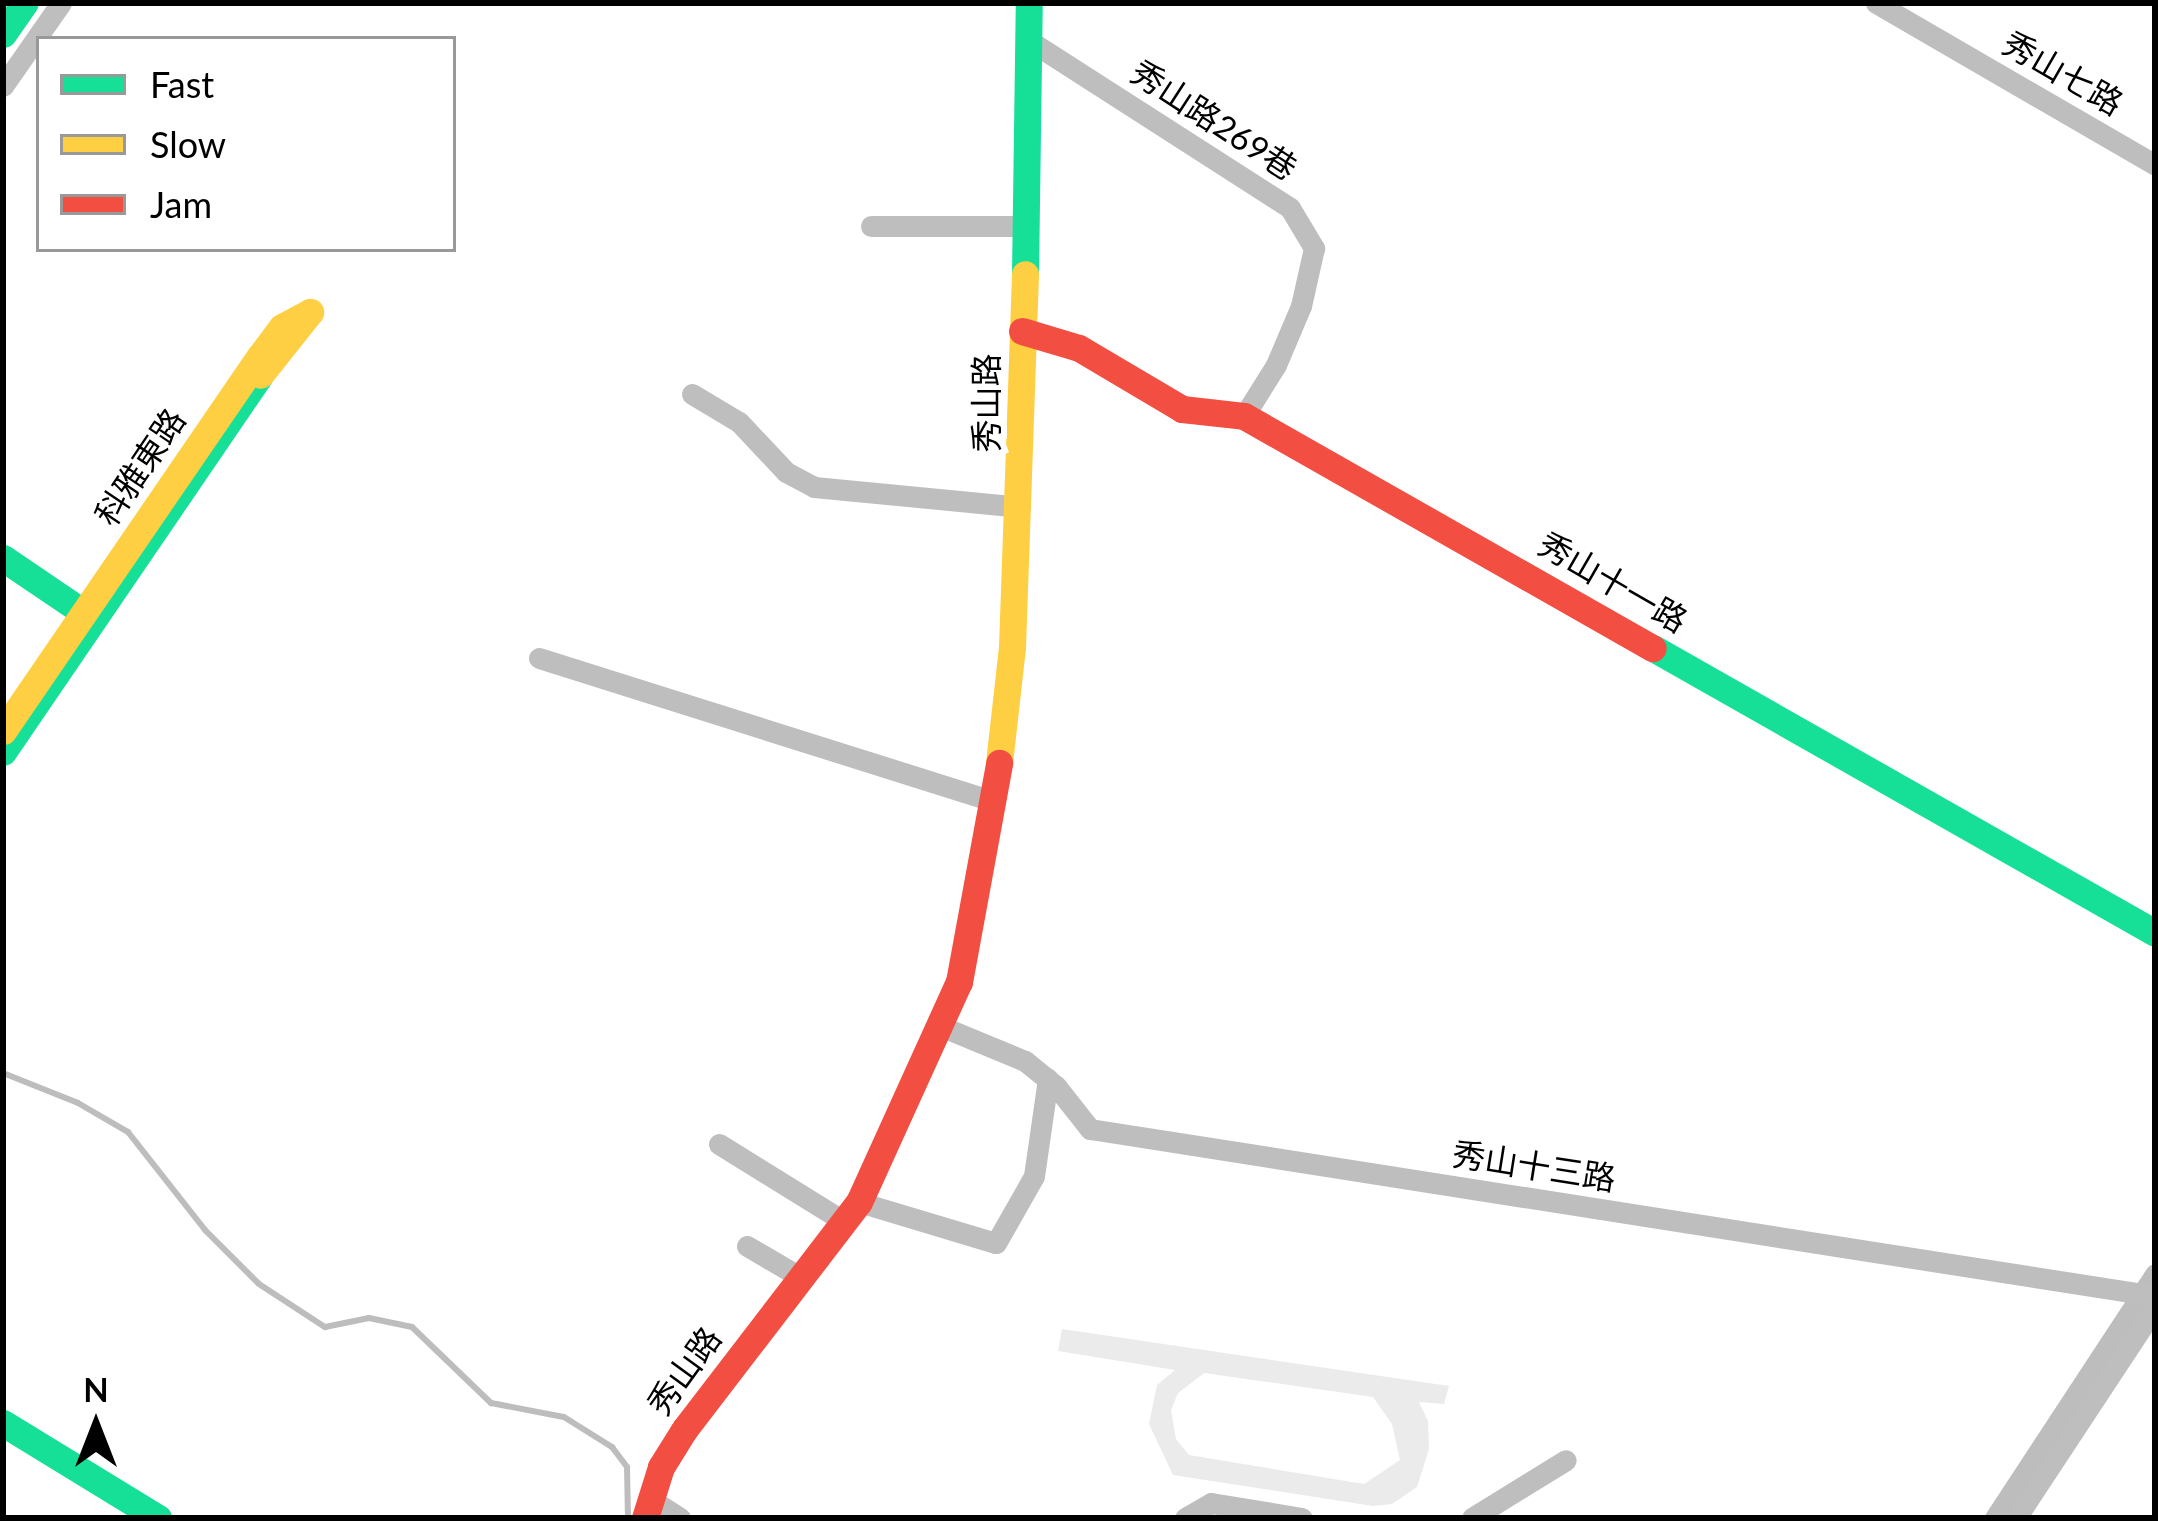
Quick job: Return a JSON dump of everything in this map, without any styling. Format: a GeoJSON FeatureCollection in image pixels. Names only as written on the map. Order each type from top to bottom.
{"type":"FeatureCollection","features":[{"type":"Feature","properties":{"kind":"street"},"geometry":{"type":"LineString","coordinates":[[3,34],[25,3]]}},
{"type":"Feature","properties":{"kind":"street"},"geometry":{"type":"LineString","coordinates":[[38,36],[61,3]]}},
{"type":"Feature","properties":{"kind":"street","name":"秀山路"},"geometry":{"type":"LineString","coordinates":[[646,1508],[686,1428],[851,1212],[959,982],[968,914],[995,802],[1020,507],[1029,3]]}},
{"type":"Feature","properties":{"kind":"street","name":"秀山七路"},"geometry":{"type":"LineString","coordinates":[[1876,3],[2155,165]]}},
{"type":"Feature","properties":{"kind":"street"},"geometry":{"type":"LineString","coordinates":[[3,86],[36,39]]}},
{"type":"Feature","properties":{"kind":"street","name":"秀山路269巷"},"geometry":{"type":"LineString","coordinates":[[1030,41],[1290,208],[1313,248],[1301,306],[1276,365],[1244,416]]}},
{"type":"Feature","properties":{"kind":"street"},"geometry":{"type":"LineString","coordinates":[[871,226],[1025,226]]}},
{"type":"Feature","properties":{"kind":"street","name":"科雅東路"},"geometry":{"type":"LineString","coordinates":[[3,731],[88,616],[268,364],[310,312],[282,327],[260,356],[88,616]]}},
{"type":"Feature","properties":{"kind":"street","name":"秀山十一路"},"geometry":{"type":"LineString","coordinates":[[1022,331],[1079,348],[1181,409],[1244,416],[2155,933]]}},
{"type":"Feature","properties":{"kind":"street"},"geometry":{"type":"LineString","coordinates":[[692,394],[739,422],[786,472],[814,487],[1020,507]]}},
{"type":"Feature","properties":{"kind":"street"},"geometry":{"type":"LineString","coordinates":[[3,557],[88,616],[3,752]]}},
{"type":"Feature","properties":{"kind":"street"},"geometry":{"type":"LineString","coordinates":[[538,658],[995,802]]}},
{"type":"Feature","properties":{"kind":"street","name":"秀山十三路"},"geometry":{"type":"LineString","coordinates":[[938,1025],[1025,1061],[1048,1079],[1090,1130],[2155,1296]]}},
{"type":"Feature","properties":{"kind":"street"},"geometry":{"type":"LineString","coordinates":[[719,1144],[851,1212],[996,1243],[1034,1176],[1048,1079]]}},
{"type":"Feature","properties":{"kind":"street"},"geometry":{"type":"LineString","coordinates":[[747,1246],[800,1276]]}},
{"type":"Feature","properties":{"kind":"street"},"geometry":{"type":"LineString","coordinates":[[2016,1518],[2155,1306]]}},
{"type":"Feature","properties":{"kind":"street"},"geometry":{"type":"LineString","coordinates":[[3,1423],[158,1518]]}},
{"type":"Feature","properties":{"kind":"street"},"geometry":{"type":"LineString","coordinates":[[1472,1518],[1566,1460]]}},
{"type":"Feature","properties":{"kind":"street"},"geometry":{"type":"LineString","coordinates":[[1185,1518],[1211,1503],[1302,1518]]}},
{"type":"Feature","properties":{"kind":"street"},"geometry":{"type":"LineString","coordinates":[[646,1508],[680,1518]]}},
{"type":"Feature","properties":{"kind":"shaded area"},"geometry":{"type":"Polygon","coordinates":[[[1062,1329],[1449,1386],[1444,1404],[1419,1402],[1428,1421],[1429,1449],[1417,1487],[1392,1504],[1373,1506],[1173,1475],[1149,1424],[1157,1385],[1175,1370],[1058,1351],[1062,1329]],[[1204,1373],[1178,1393],[1171,1410],[1176,1439],[1189,1455],[1364,1484],[1400,1460],[1392,1424],[1373,1397],[1204,1373]]]}},
{"type":"Feature","properties":{"kind":"waterway"},"geometry":{"type":"LineString","coordinates":[[3,1073],[78,1103],[128,1132],[205,1230],[259,1284],[325,1327],[369,1318],[412,1327],[491,1403],[564,1417],[612,1447],[627,1467],[628,1518]]}},
{"type":"Feature","properties":{"kind":"waterway"},"geometry":{"type":"LineString","coordinates":[[1995,1518],[2155,1274]]}},
{"type":"Feature","properties":{"kind":"traffic: fast"},"geometry":{"type":"LineString","coordinates":[[3,34],[25,3]]}},
{"type":"Feature","properties":{"kind":"traffic: fast"},"geometry":{"type":"LineString","coordinates":[[1025,274],[1029,3]]}},
{"type":"Feature","properties":{"kind":"traffic: fast"},"geometry":{"type":"LineString","coordinates":[[3,752],[260,375]]}},
{"type":"Feature","properties":{"kind":"traffic: fast"},"geometry":{"type":"LineString","coordinates":[[3,558],[93,619]]}},
{"type":"Feature","properties":{"kind":"traffic: fast"},"geometry":{"type":"LineString","coordinates":[[1653,648],[2155,933]]}},
{"type":"Feature","properties":{"kind":"traffic: fast"},"geometry":{"type":"LineString","coordinates":[[3,1423],[158,1518]]}},
{"type":"Feature","properties":{"kind":"traffic: slow"},"geometry":{"type":"LineString","coordinates":[[999,763],[1012,647],[1025,274]]}},
{"type":"Feature","properties":{"kind":"traffic: slow"},"geometry":{"type":"LineString","coordinates":[[3,731],[260,356],[282,327],[310,312],[260,375]]}},
{"type":"Feature","properties":{"kind":"traffic: jam"},"geometry":{"type":"LineString","coordinates":[[1022,331],[1079,348],[1182,409],[1244,416],[1653,648]]}},
{"type":"Feature","properties":{"kind":"traffic: jam"},"geometry":{"type":"LineString","coordinates":[[645,1518],[661,1467],[684,1430],[859,1202],[959,982],[999,763]]}}]}
